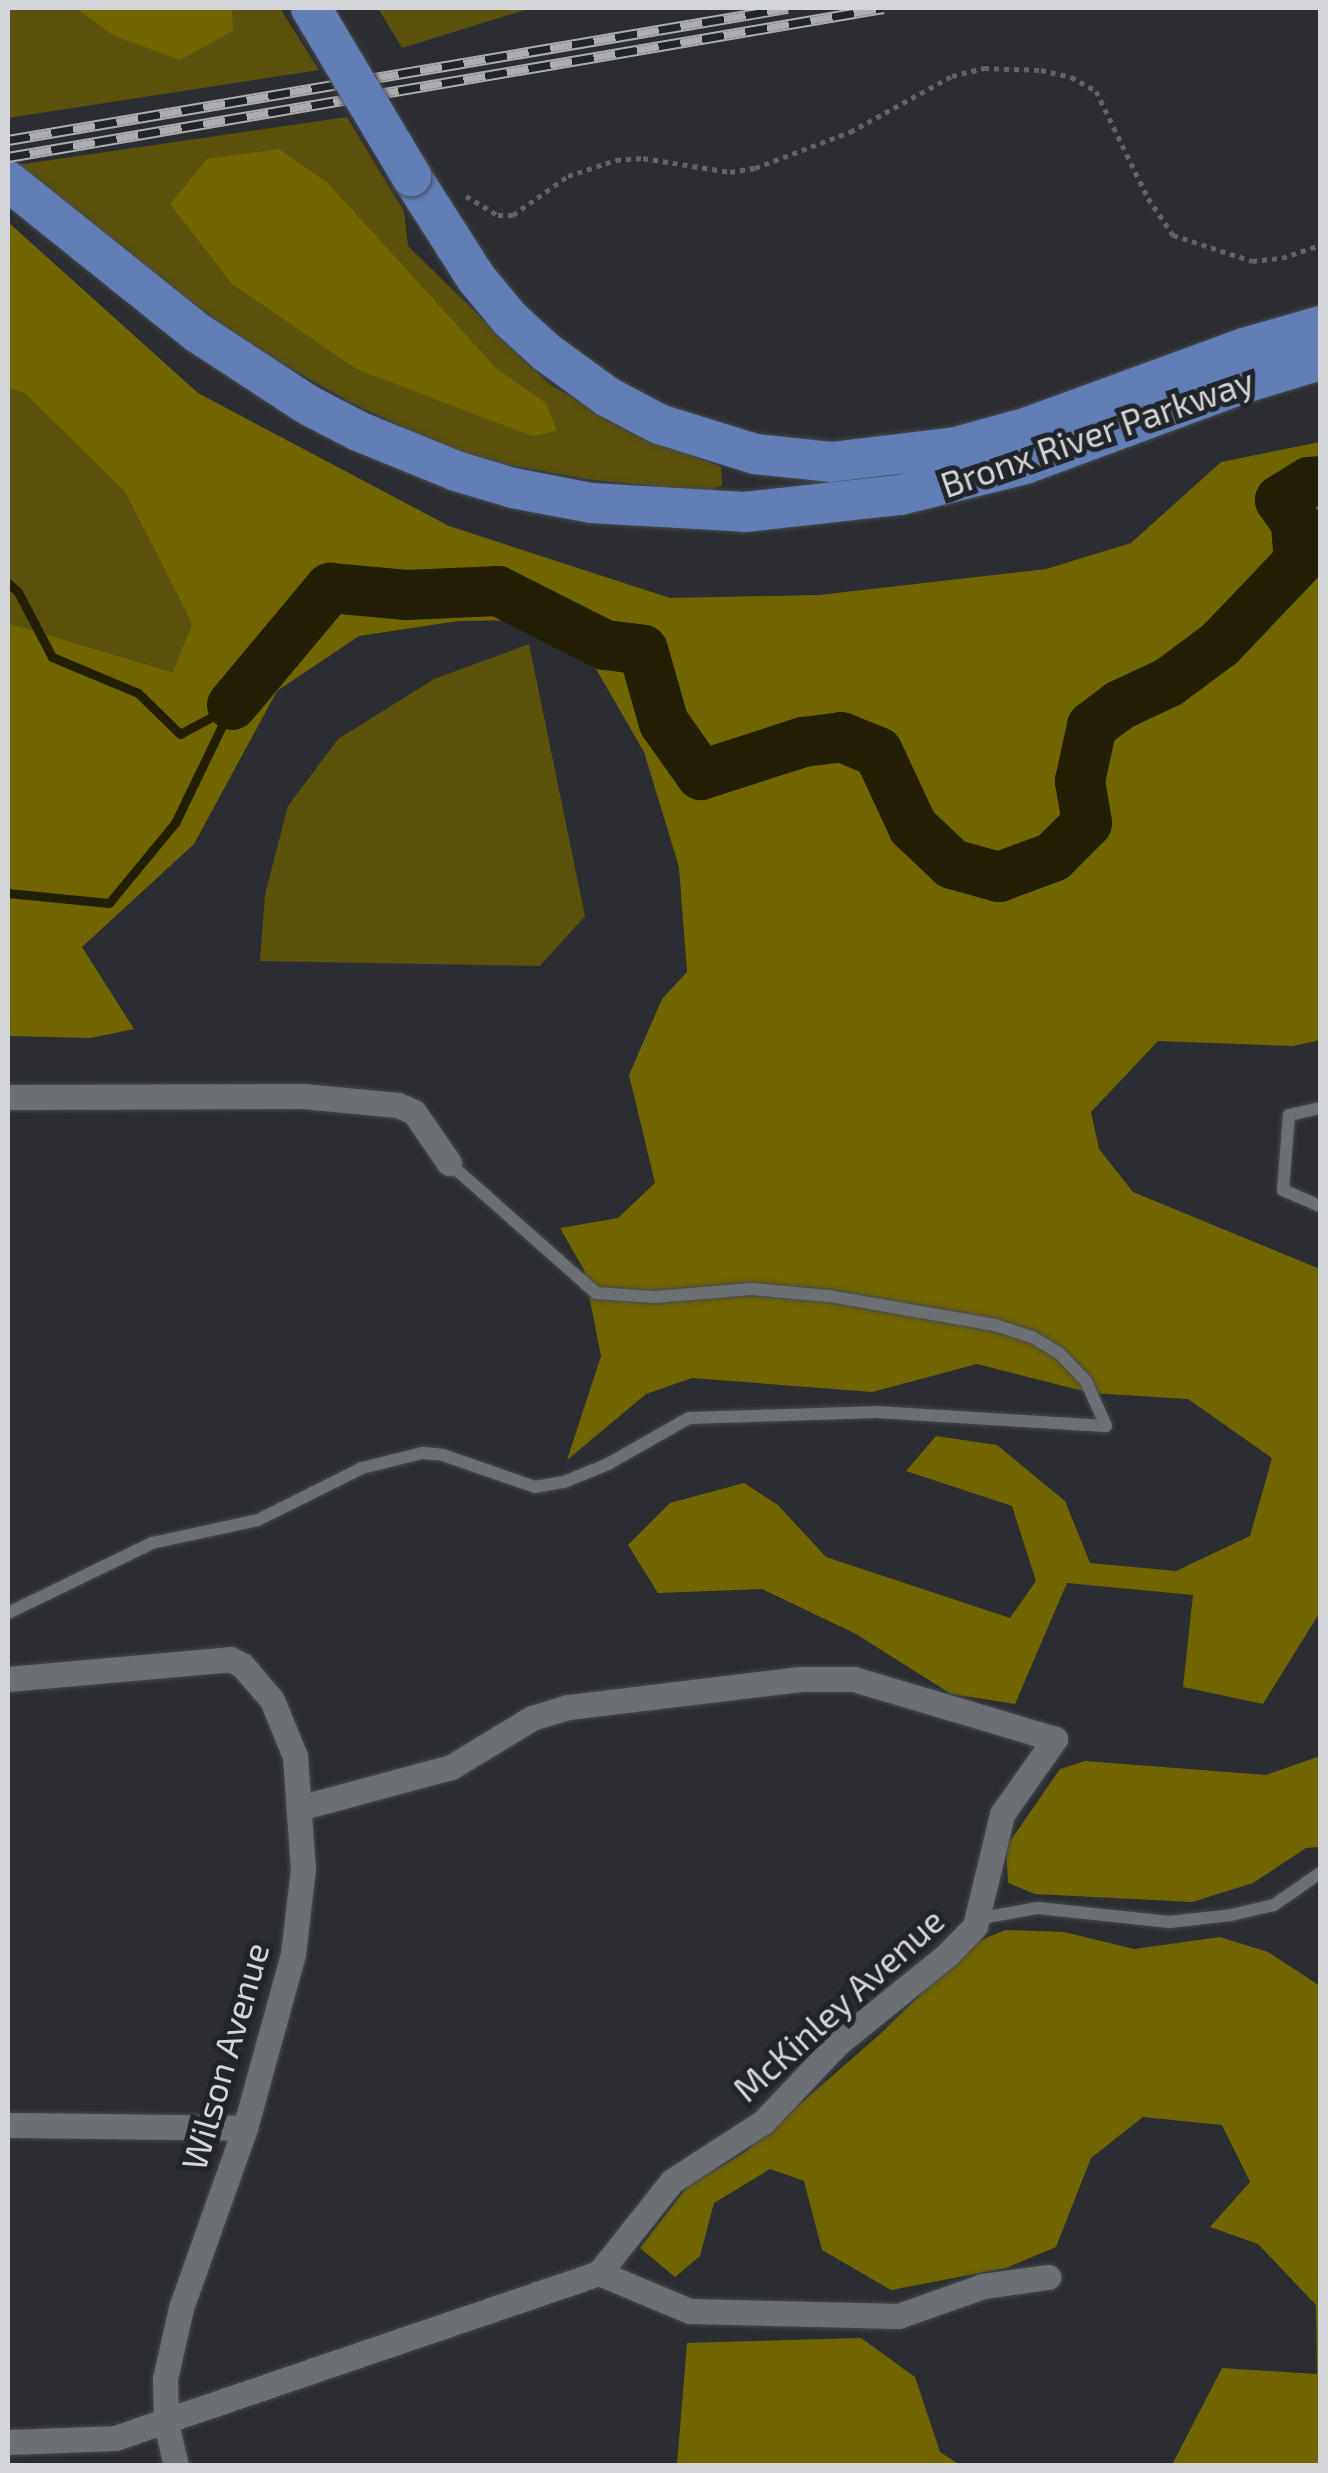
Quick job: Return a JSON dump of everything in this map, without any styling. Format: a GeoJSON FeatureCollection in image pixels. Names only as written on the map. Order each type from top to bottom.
{"type":"FeatureCollection","features":[{"type":"Feature","properties":{"kind":"highway","name":"Bronx River Parkway"},"geometry":{"type":"LineString","coordinates":[[311,8],[410,176],[492,300],[556,360],[608,397],[658,424],[756,454],[831,462],[956,447],[1028,427],[1256,344],[1320,326]]}},
{"type":"Feature","properties":{"kind":"highway","name":"Bronx River Parkway"},"geometry":{"type":"LineString","coordinates":[[8,181],[238,364],[334,419],[481,479],[618,506],[745,512],[823,506],[926,490],[1050,456],[1241,384],[1320,360]]}},
{"type":"Feature","properties":{"kind":"street"},"geometry":{"type":"LineString","coordinates":[[8,1097],[303,1096],[398,1105],[414,1112],[448,1163]]}},
{"type":"Feature","properties":{"kind":"street","name":"Wilson Avenue"},"geometry":{"type":"LineString","coordinates":[[8,1679],[230,1658],[272,1700],[288,1733],[303,1869],[293,1954],[245,2128],[180,2308],[165,2379],[166,2423],[176,2466]]}},
{"type":"Feature","properties":{"kind":"street","name":"McKinley Avenue"},"geometry":{"type":"LineString","coordinates":[[298,1808],[451,1767],[479,1746],[532,1718],[568,1706],[800,1678],[854,1679],[1055,1739],[1002,1814],[974,1926],[948,1954],[836,2044],[763,2122],[672,2181],[599,2273]]}},
{"type":"Feature","properties":{"kind":"street"},"geometry":{"type":"LineString","coordinates":[[8,2125],[245,2128]]}},
{"type":"Feature","properties":{"kind":"street"},"geometry":{"type":"LineString","coordinates":[[8,2442],[114,2438],[599,2273],[658,2302],[690,2311],[898,2316],[982,2286],[1048,2278]]}},
{"type":"Feature","properties":{"kind":"lane"},"geometry":{"type":"LineString","coordinates":[[1320,1108],[1289,1115],[1284,1190],[1320,1206]]}},
{"type":"Feature","properties":{"kind":"lane"},"geometry":{"type":"LineString","coordinates":[[8,1613],[152,1543],[258,1520],[362,1468],[422,1453],[443,1455],[535,1488],[564,1482],[608,1464],[689,1418],[892,1412],[1106,1426],[1086,1380],[1059,1353],[1032,1337],[995,1325],[829,1296],[751,1289],[654,1297],[596,1293],[448,1163]]}},
{"type":"Feature","properties":{"kind":"lane"},"geometry":{"type":"LineString","coordinates":[[976,1919],[1038,1908],[1168,1922],[1231,1915],[1274,1905],[1320,1873]]}},
{"type":"Feature","properties":{"kind":"path"},"geometry":{"type":"LineString","coordinates":[[464,194],[498,215],[512,214],[568,176],[603,163],[643,158],[730,172],[755,168],[850,132],[952,76],[984,68],[1041,70],[1071,78],[1096,91],[1148,198],[1173,235],[1252,260],[1282,258],[1320,245]]}},
{"type":"Feature","properties":{"kind":"shaded area"},"geometry":{"type":"Polygon","coordinates":[[[8,8],[280,8],[319,70],[8,118],[8,8]]]}},
{"type":"Feature","properties":{"kind":"shaded area"},"geometry":{"type":"Polygon","coordinates":[[[76,8],[232,8],[233,31],[180,60],[114,36],[76,8]]]}},
{"type":"Feature","properties":{"kind":"shaded area"},"geometry":{"type":"Polygon","coordinates":[[[378,8],[531,8],[402,48],[378,8]]]}},
{"type":"Feature","properties":{"kind":"shaded area"},"geometry":{"type":"Polygon","coordinates":[[[347,117],[404,211],[408,246],[549,384],[631,432],[721,467],[722,485],[708,492],[586,479],[466,457],[350,402],[239,339],[16,165],[347,117]]]}},
{"type":"Feature","properties":{"kind":"shaded area"},"geometry":{"type":"Polygon","coordinates":[[[279,149],[328,183],[497,369],[546,403],[557,431],[532,436],[356,369],[232,284],[170,204],[207,159],[279,149]]]}},
{"type":"Feature","properties":{"kind":"shaded area"},"geometry":{"type":"Polygon","coordinates":[[[8,222],[198,393],[449,526],[670,598],[819,595],[1046,569],[1131,543],[1221,462],[1320,442],[1320,1040],[1293,1046],[1158,1041],[1091,1112],[1099,1149],[1133,1192],[1320,1269],[1320,1612],[1263,1704],[1183,1687],[1193,1595],[1067,1583],[1015,1704],[951,1694],[856,1634],[762,1589],[658,1593],[628,1545],[670,1503],[744,1483],[778,1505],[826,1557],[1010,1618],[1036,1581],[1012,1506],[906,1471],[936,1436],[997,1445],[1065,1501],[1090,1563],[1176,1571],[1250,1536],[1272,1458],[1188,1399],[1091,1393],[977,1364],[872,1392],[692,1378],[646,1394],[567,1460],[601,1356],[584,1270],[560,1228],[618,1218],[655,1183],[629,1075],[662,999],[687,972],[679,867],[644,752],[596,669],[520,620],[458,621],[359,636],[277,691],[194,844],[82,947],[134,1029],[91,1038],[8,1036],[8,623],[173,672],[192,624],[125,492],[24,393],[8,388],[8,222]]]}},
{"type":"Feature","properties":{"kind":"shaded area"},"geometry":{"type":"Polygon","coordinates":[[[8,388],[24,393],[125,492],[192,624],[174,672],[8,623],[8,388]]]}},
{"type":"Feature","properties":{"kind":"shaded area"},"geometry":{"type":"Polygon","coordinates":[[[529,644],[585,916],[540,966],[260,961],[265,894],[288,806],[338,739],[434,679],[529,644]]]}},
{"type":"Feature","properties":{"kind":"shaded area"},"geometry":{"type":"Polygon","coordinates":[[[1320,1756],[1320,1847],[1306,1848],[1253,1883],[1192,1902],[1035,1894],[1008,1883],[1006,1847],[1060,1769],[1085,1761],[1266,1775],[1320,1756]]]}},
{"type":"Feature","properties":{"kind":"shaded area"},"geometry":{"type":"Polygon","coordinates":[[[1005,1930],[1064,1932],[1134,1949],[1220,1937],[1268,1952],[1320,1986],[1320,2465],[1172,2465],[1222,2368],[1317,2374],[1316,2305],[1258,2244],[1210,2227],[1250,2182],[1222,2125],[1143,2117],[1091,2158],[1056,2247],[1006,2268],[891,2290],[822,2250],[804,2181],[770,2169],[714,2203],[700,2256],[675,2277],[640,2248],[687,2187],[745,2152],[880,2034],[972,1944],[1005,1930]]]}},
{"type":"Feature","properties":{"kind":"shaded area"},"geometry":{"type":"Polygon","coordinates":[[[861,2338],[915,2377],[940,2452],[960,2465],[677,2465],[687,2343],[861,2338]]]}},
{"type":"Feature","properties":{"kind":"waterway"},"geometry":{"type":"LineString","coordinates":[[232,705],[330,588],[407,595],[498,591],[605,645],[643,650],[664,723],[701,775],[803,742],[841,737],[878,752],[913,827],[952,864],[999,877],[1053,857],[1087,823],[1080,781],[1092,726],[1120,705],[1169,682],[1220,644],[1299,561],[1296,523],[1280,500],[1309,482],[1320,481]]}},
{"type":"Feature","properties":{"kind":"waterway"},"geometry":{"type":"LineString","coordinates":[[8,583],[18,592],[52,657],[138,693],[180,734],[232,706]]}},
{"type":"Feature","properties":{"kind":"waterway"},"geometry":{"type":"LineString","coordinates":[[8,893],[109,903],[175,823],[232,705]]}},
{"type":"Feature","properties":{"kind":"railway"},"geometry":{"type":"LineString","coordinates":[[8,140],[788,8]]}},
{"type":"Feature","properties":{"kind":"railway"},"geometry":{"type":"LineString","coordinates":[[8,157],[883,8]]}}]}
